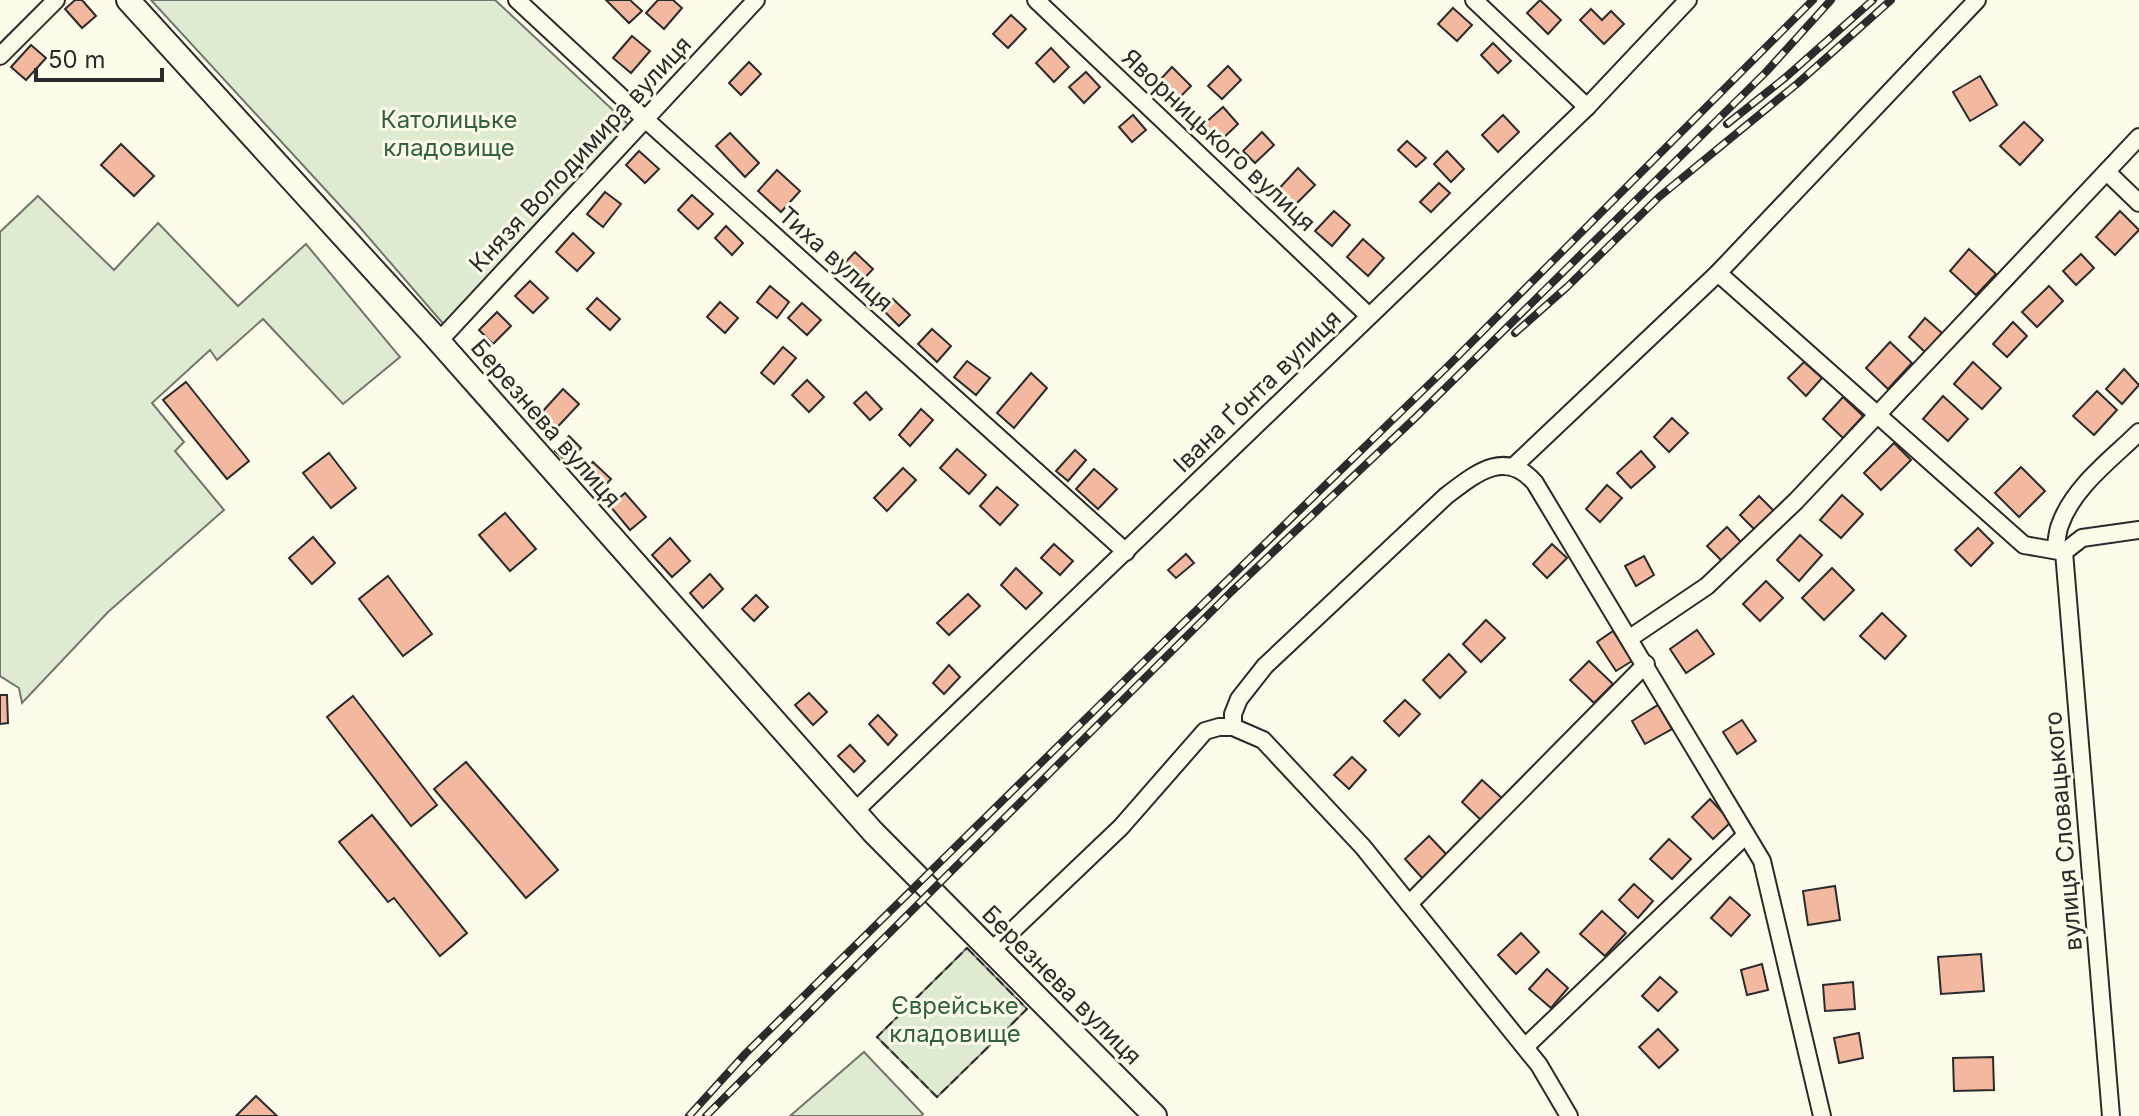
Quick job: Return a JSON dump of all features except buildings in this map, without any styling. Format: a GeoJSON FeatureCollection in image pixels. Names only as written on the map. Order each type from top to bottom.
{"type":"FeatureCollection","features":[{"type":"Feature","properties":{"kind":"main road","name":"Березнева вулиця"},"geometry":{"type":"LineString","coordinates":[[128,0],[439,341],[855,811],[1155,1116]]}},
{"type":"Feature","properties":{"kind":"street"},"geometry":{"type":"LineString","coordinates":[[0,56],[56,0]]}},
{"type":"Feature","properties":{"kind":"street","name":"Тиха вулиця"},"geometry":{"type":"LineString","coordinates":[[517,0],[1126,552]]}},
{"type":"Feature","properties":{"kind":"street","name":"Князя Володимира вулиця"},"geometry":{"type":"LineString","coordinates":[[439,341],[756,0]]}},
{"type":"Feature","properties":{"kind":"street","name":"Яворницького вулиця"},"geometry":{"type":"LineString","coordinates":[[1036,0],[1369,316]]}},
{"type":"Feature","properties":{"kind":"street"},"geometry":{"type":"LineString","coordinates":[[1474,0],[1587,107]]}},
{"type":"Feature","properties":{"kind":"street","name":"Івана Ґонта вулиця"},"geometry":{"type":"LineString","coordinates":[[855,811],[1587,107],[1688,0]]}},
{"type":"Feature","properties":{"kind":"street"},"geometry":{"type":"LineString","coordinates":[[1514,466],[1718,273],[1977,0]]}},
{"type":"Feature","properties":{"kind":"street"},"geometry":{"type":"LineString","coordinates":[[1630,638],[1707,586],[1796,501],[2139,137]]}},
{"type":"Feature","properties":{"kind":"street"},"geometry":{"type":"LineString","coordinates":[[2107,172],[2139,203]]}},
{"type":"Feature","properties":{"kind":"street"},"geometry":{"type":"LineString","coordinates":[[1718,273],[2024,545],[2060,551],[2082,538],[2139,530]]}},
{"type":"Feature","properties":{"kind":"street"},"geometry":{"type":"LineString","coordinates":[[2060,551],[2060,525],[2069,507],[2083,488],[2139,432]]}},
{"type":"Feature","properties":{"kind":"street"},"geometry":{"type":"LineString","coordinates":[[1233,727],[1233,714],[1239,699],[1265,666],[1407,531],[1471,477],[1499,465],[1514,466],[1526,472],[1646,664],[1762,861],[1822,1116]]}},
{"type":"Feature","properties":{"kind":"street","name":"вулиця Словацького"},"geometry":{"type":"LineString","coordinates":[[2060,551],[2111,1116]]}},
{"type":"Feature","properties":{"kind":"street"},"geometry":{"type":"LineString","coordinates":[[1409,904],[1646,664]]}},
{"type":"Feature","properties":{"kind":"street"},"geometry":{"type":"LineString","coordinates":[[991,951],[1121,827],[1205,731],[1233,727],[1263,740],[1363,847],[1539,1065],[1569,1116]]}},
{"type":"Feature","properties":{"kind":"street"},"geometry":{"type":"LineString","coordinates":[[1525,1047],[1746,835]]}},
{"type":"Feature","properties":{"kind":"green space","name":"Католицьке кладовище"},"geometry":{"type":"Polygon","coordinates":[[[151,0],[495,0],[629,125],[446,327],[357,224],[151,0]]]}},
{"type":"Feature","properties":{"kind":"green space"},"geometry":{"type":"Polygon","coordinates":[[[38,196],[114,270],[158,223],[238,306],[306,244],[400,357],[343,404],[263,319],[217,360],[210,350],[152,403],[184,442],[175,451],[224,510],[108,612],[22,703],[19,688],[0,676],[0,232],[38,196]]]}},
{"type":"Feature","properties":{"kind":"green space","name":"Єврейське кладовище"},"geometry":{"type":"Polygon","coordinates":[[[967,948],[1027,1009],[937,1097],[877,1037],[967,948]]]}},
{"type":"Feature","properties":{"kind":"green space"},"geometry":{"type":"Polygon","coordinates":[[[864,1052],[923,1114],[921,1116],[790,1116],[864,1052]]]}},
{"type":"Feature","properties":{"kind":"railway"},"geometry":{"type":"LineString","coordinates":[[689,1116],[746,1053],[1446,368],[1813,0]]}},
{"type":"Feature","properties":{"kind":"railway"},"geometry":{"type":"LineString","coordinates":[[706,1116],[1231,592],[1415,418],[1766,72],[1831,0]]}},
{"type":"Feature","properties":{"kind":"railway"},"geometry":{"type":"LineString","coordinates":[[1727,124],[1873,0]]}},
{"type":"Feature","properties":{"kind":"railway"},"geometry":{"type":"LineString","coordinates":[[1515,333],[1659,197],[1798,83],[1891,0]]}},
{"type":"Feature","properties":{"kind":"fence"},"geometry":{"type":"LineString","coordinates":[[967,948],[1027,1009],[937,1097],[877,1037],[967,948]]}}]}
